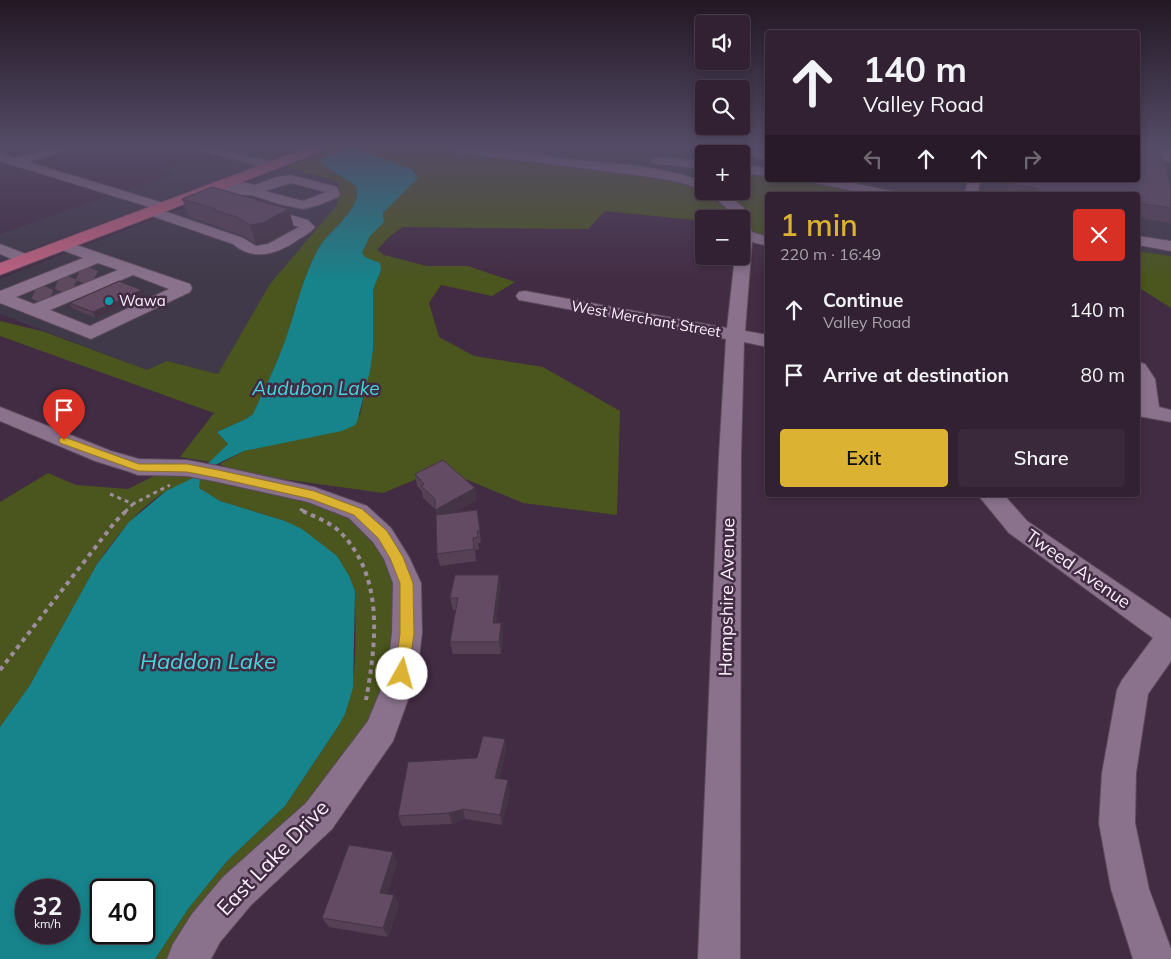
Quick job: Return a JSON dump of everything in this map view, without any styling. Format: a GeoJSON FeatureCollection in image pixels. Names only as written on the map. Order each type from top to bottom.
{"type":"FeatureCollection","features":[{"type":"Feature","properties":{"kind":"main road"},"geometry":{"type":"LineString","coordinates":[[0,269],[62,245],[161,212],[199,193]]}},
{"type":"Feature","properties":{"kind":"street"},"geometry":{"type":"LineString","coordinates":[[105,193],[238,241],[247,248],[265,251],[274,248],[308,227],[303,223],[242,206],[226,193]]}},
{"type":"Feature","properties":{"kind":"street"},"geometry":{"type":"LineString","coordinates":[[161,212],[211,193]]}},
{"type":"Feature","properties":{"kind":"street"},"geometry":{"type":"LineString","coordinates":[[258,193],[303,205],[312,203],[333,193]]}},
{"type":"Feature","properties":{"kind":"street"},"geometry":{"type":"LineString","coordinates":[[724,200],[738,210]]}},
{"type":"Feature","properties":{"kind":"street"},"geometry":{"type":"LineString","coordinates":[[1140,240],[1171,246]]}},
{"type":"Feature","properties":{"kind":"street"},"geometry":{"type":"LineString","coordinates":[[62,245],[184,288],[192,298],[124,331],[112,334],[91,333],[1,297],[42,294],[76,280],[98,258]]}},
{"type":"Feature","properties":{"kind":"street"},"geometry":{"type":"LineString","coordinates":[[0,249],[25,259]]}},
{"type":"Feature","properties":{"kind":"street","name":"Hampshire Avenue"},"geometry":{"type":"LineString","coordinates":[[719,959],[730,456],[735,335],[744,265]]}},
{"type":"Feature","properties":{"kind":"street"},"geometry":{"type":"LineString","coordinates":[[35,310],[42,294],[76,280],[132,270]]}},
{"type":"Feature","properties":{"kind":"street","name":"West Merchant Street"},"geometry":{"type":"LineString","coordinates":[[524,296],[765,340]]}},
{"type":"Feature","properties":{"kind":"street"},"geometry":{"type":"LineString","coordinates":[[1140,371],[1145,379],[1143,411],[1171,416]]}},
{"type":"Feature","properties":{"kind":"street","name":"East Lake Drive"},"geometry":{"type":"LineString","coordinates":[[0,413],[88,450],[138,467],[182,475],[218,474],[314,495],[358,512],[382,535],[396,557],[407,583],[407,634],[402,674],[380,730],[319,816],[237,891],[206,928],[188,959]]}},
{"type":"Feature","properties":{"kind":"street","name":"Tweed Avenue"},"geometry":{"type":"LineString","coordinates":[[992,497],[1018,526],[1171,636]]}},
{"type":"Feature","properties":{"kind":"street"},"geometry":{"type":"LineString","coordinates":[[1154,959],[1130,889],[1117,823],[1119,773],[1133,690],[1171,636]]}},
{"type":"Feature","properties":{"kind":"path"},"geometry":{"type":"LineString","coordinates":[[0,670],[115,522],[133,504],[182,475]]}},
{"type":"Feature","properties":{"kind":"path"},"geometry":{"type":"LineString","coordinates":[[110,494],[133,504]]}},
{"type":"Feature","properties":{"kind":"path"},"geometry":{"type":"LineString","coordinates":[[295,507],[339,532],[363,564],[374,604],[375,652],[366,701],[362,710]]}},
{"type":"Feature","properties":{"kind":"shaded area"},"geometry":{"type":"Polygon","coordinates":[[[118,193],[184,193],[0,261],[0,234],[118,193]]]}},
{"type":"Feature","properties":{"kind":"shaded area"},"geometry":{"type":"Polygon","coordinates":[[[221,193],[338,193],[337,205],[218,374],[168,361],[147,370],[0,314],[0,279],[221,193]]]}},
{"type":"Feature","properties":{"kind":"shaded area"},"geometry":{"type":"Polygon","coordinates":[[[338,193],[357,193],[351,210],[320,246],[315,255],[280,353],[253,414],[217,432],[228,444],[211,462],[180,457],[214,413],[0,336],[0,321],[45,332],[147,370],[167,361],[218,374],[270,284],[337,205],[338,193]]]}},
{"type":"Feature","properties":{"kind":"shaded area"},"geometry":{"type":"Polygon","coordinates":[[[401,193],[695,193],[695,200],[713,200],[726,210],[695,210],[695,220],[605,211],[588,229],[403,227],[390,236],[377,250],[384,255],[427,266],[468,266],[515,282],[492,296],[441,285],[429,303],[439,337],[474,356],[543,367],[620,411],[617,515],[523,503],[441,469],[383,493],[233,472],[220,464],[244,451],[360,415],[373,349],[373,290],[381,270],[362,256],[362,253],[370,236],[384,220],[383,213],[401,193]]]}},
{"type":"Feature","properties":{"kind":"shaded area"},"geometry":{"type":"Polygon","coordinates":[[[750,193],[765,193],[765,238],[750,234],[750,210],[732,210],[722,200],[750,200],[750,193]]]}},
{"type":"Feature","properties":{"kind":"shaded area"},"geometry":{"type":"Polygon","coordinates":[[[1140,193],[1171,193],[1171,256],[1140,251],[1140,193]]]}},
{"type":"Feature","properties":{"kind":"shaded area"},"geometry":{"type":"Polygon","coordinates":[[[1140,251],[1171,256],[1171,308],[1140,288],[1140,251]]]}},
{"type":"Feature","properties":{"kind":"shaded area"},"geometry":{"type":"Polygon","coordinates":[[[177,471],[315,502],[339,512],[356,524],[387,560],[393,580],[398,629],[386,689],[364,734],[178,959],[155,959],[188,909],[227,861],[285,806],[339,725],[346,710],[355,660],[355,591],[285,521],[220,501],[198,488],[193,479],[168,490],[155,499],[136,515],[111,544],[97,564],[30,685],[0,727],[0,502],[48,473],[76,485],[128,489],[154,476],[177,471]]]}},
{"type":"Feature","properties":{"kind":"water","name":"Haddon Lake"},"geometry":{"type":"Polygon","coordinates":[[[357,193],[403,193],[383,213],[384,222],[370,236],[362,253],[365,257],[380,263],[381,270],[373,290],[373,349],[370,371],[357,422],[355,425],[342,431],[244,451],[215,465],[200,480],[199,488],[220,501],[285,521],[302,529],[337,556],[349,576],[355,591],[353,688],[345,714],[285,806],[227,861],[188,909],[155,959],[0,959],[0,727],[30,685],[97,564],[129,522],[166,491],[193,478],[228,444],[217,432],[253,414],[280,353],[315,255],[320,246],[345,218],[355,202],[357,193]]]}},
{"type":"Feature","properties":{"kind":"building"},"geometry":{"type":"Polygon","coordinates":[[[198,193],[232,193],[289,209],[262,223],[250,225],[237,217],[182,199],[198,193]]]}},
{"type":"Feature","properties":{"kind":"building"},"geometry":{"type":"Polygon","coordinates":[[[1140,193],[1171,193],[1171,208],[1140,203],[1140,193]]]}},
{"type":"Feature","properties":{"kind":"building"},"geometry":{"type":"Polygon","coordinates":[[[119,281],[142,290],[93,312],[70,303],[119,281]]]}},
{"type":"Feature","properties":{"kind":"building"},"geometry":{"type":"Polygon","coordinates":[[[443,460],[475,488],[435,510],[435,499],[421,486],[424,484],[415,474],[443,460]]]}},
{"type":"Feature","properties":{"kind":"building"},"geometry":{"type":"Polygon","coordinates":[[[477,510],[480,531],[477,531],[478,537],[473,538],[474,549],[437,554],[436,515],[477,510]]]}},
{"type":"Feature","properties":{"kind":"building"},"geometry":{"type":"Polygon","coordinates":[[[455,575],[499,575],[493,623],[501,623],[499,642],[450,642],[458,598],[450,598],[455,575]]]}},
{"type":"Feature","properties":{"kind":"building"},"geometry":{"type":"Polygon","coordinates":[[[483,736],[505,739],[495,778],[508,780],[500,815],[463,809],[449,813],[398,816],[408,762],[477,758],[483,736]]]}},
{"type":"Feature","properties":{"kind":"building"},"geometry":{"type":"Polygon","coordinates":[[[349,845],[393,852],[380,893],[394,895],[383,928],[322,918],[349,845]]]}},
{"type":"Feature","properties":{"kind":"tunnel"},"geometry":{"type":"LineString","coordinates":[[79,272],[95,279]]}},
{"type":"Feature","properties":{"kind":"tunnel"},"geometry":{"type":"LineString","coordinates":[[58,281],[74,288]]}},
{"type":"Feature","properties":{"kind":"tunnel"},"geometry":{"type":"LineString","coordinates":[[35,291],[50,298]]}},
{"type":"Feature","properties":{"kind":"place","name":"Wawa"},"geometry":{"type":"Point","coordinates":[109,301]}},
{"type":"Feature","properties":{"kind":"route"},"geometry":{"type":"LineString","coordinates":[[64,440],[103,456],[138,467],[187,468],[218,474],[314,495],[358,512],[382,535],[396,557],[407,583],[407,634],[402,674]]}},
{"type":"Feature","properties":{"kind":"water label","name":"Audubon Lake"},"geometry":{"type":"Point","coordinates":[316,388]}}]}
